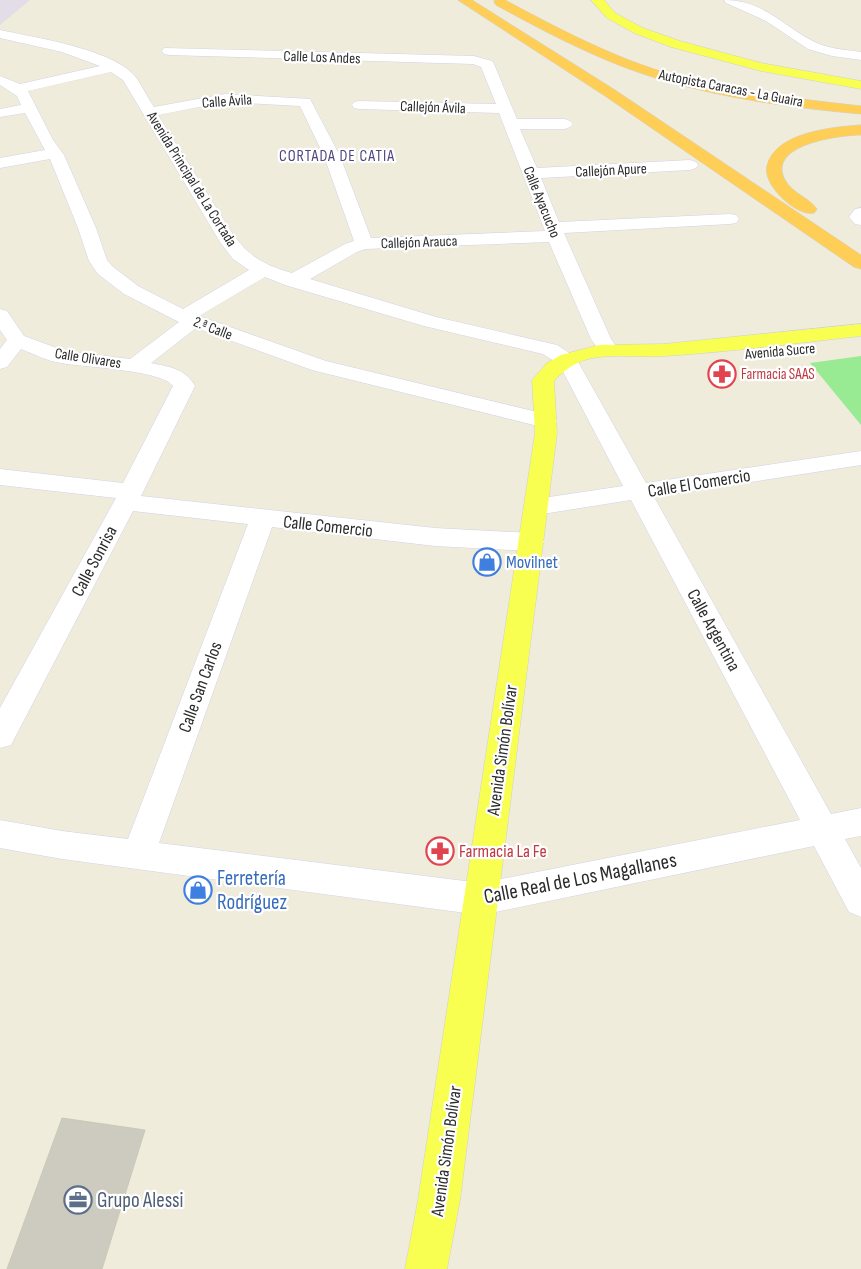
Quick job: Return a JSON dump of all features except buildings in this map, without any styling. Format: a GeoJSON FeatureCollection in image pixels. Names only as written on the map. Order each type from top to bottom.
{"type":"FeatureCollection","features":[{"type":"Feature","properties":{"kind":"highway"},"geometry":{"type":"LineString","coordinates":[[464,0],[610,93],[861,263]]}},
{"type":"Feature","properties":{"kind":"highway","name":"Autopista Caracas - La Guaira"},"geometry":{"type":"LineString","coordinates":[[496,0],[607,56],[667,77],[769,98],[861,110]]}},
{"type":"Feature","properties":{"kind":"highway","name":"Autopista Caracas - La Guaira"},"geometry":{"type":"LineString","coordinates":[[551,15],[612,45],[653,61],[695,73],[806,96],[861,102]]}},
{"type":"Feature","properties":{"kind":"highway"},"geometry":{"type":"LineString","coordinates":[[861,130],[830,133],[799,142],[787,149],[776,162],[774,173],[779,184],[790,195],[861,244]]}},
{"type":"Feature","properties":{"kind":"main road"},"geometry":{"type":"LineString","coordinates":[[597,0],[600,7],[626,24],[676,44],[720,58],[800,76],[861,85]]}},
{"type":"Feature","properties":{"kind":"main road","name":"Avenida Sucre"},"geometry":{"type":"LineString","coordinates":[[640,351],[861,330]]}},
{"type":"Feature","properties":{"kind":"main road","name":"Avenida Sucre"},"geometry":{"type":"LineString","coordinates":[[567,360],[590,352],[608,349],[640,351],[682,359],[861,344]]}},
{"type":"Feature","properties":{"kind":"main road","name":"Avenida Simón Bolívar"},"geometry":{"type":"LineString","coordinates":[[426,1269],[439,1200],[546,433],[543,380],[550,370],[567,360]]}},
{"type":"Feature","properties":{"kind":"street"},"geometry":{"type":"LineString","coordinates":[[730,0],[770,18],[813,46],[832,52],[861,56]]}},
{"type":"Feature","properties":{"kind":"street","name":"Avenida Principal de La Cortada"},"geometry":{"type":"LineString","coordinates":[[0,34],[87,54],[114,67],[128,77],[226,238],[239,255],[263,270],[292,281],[431,322],[550,349],[567,360]]}},
{"type":"Feature","properties":{"kind":"street","name":"Calle Los Andes"},"geometry":{"type":"LineString","coordinates":[[169,51],[474,60]]}},
{"type":"Feature","properties":{"kind":"street","name":"Calle Ayacucho"},"geometry":{"type":"LineString","coordinates":[[474,60],[487,64],[554,232],[608,349]]}},
{"type":"Feature","properties":{"kind":"street"},"geometry":{"type":"LineString","coordinates":[[0,80],[19,89],[114,67]]}},
{"type":"Feature","properties":{"kind":"street","name":"2.ª Calle"},"geometry":{"type":"LineString","coordinates":[[19,89],[54,153],[87,228],[98,261],[105,270],[131,290],[188,319],[319,366],[546,421]]}},
{"type":"Feature","properties":{"kind":"street","name":"Calle Ávila"},"geometry":{"type":"LineString","coordinates":[[150,112],[224,98],[305,102],[332,156],[364,244]]}},
{"type":"Feature","properties":{"kind":"street","name":"Callejón Ávila"},"geometry":{"type":"LineString","coordinates":[[359,105],[509,117],[565,124]]}},
{"type":"Feature","properties":{"kind":"street"},"geometry":{"type":"LineString","coordinates":[[0,112],[30,108]]}},
{"type":"Feature","properties":{"kind":"street"},"geometry":{"type":"LineString","coordinates":[[0,163],[54,153]]}},
{"type":"Feature","properties":{"kind":"street","name":"Callejón Apure"},"geometry":{"type":"LineString","coordinates":[[531,173],[690,165]]}},
{"type":"Feature","properties":{"kind":"street","name":"Callejón Arauca"},"geometry":{"type":"LineString","coordinates":[[292,281],[351,248],[364,244],[730,219]]}},
{"type":"Feature","properties":{"kind":"street"},"geometry":{"type":"LineString","coordinates":[[134,366],[188,319],[263,270]]}},
{"type":"Feature","properties":{"kind":"street"},"geometry":{"type":"LineString","coordinates":[[0,315],[17,340],[0,363]]}},
{"type":"Feature","properties":{"kind":"street","name":"Calle Olivares"},"geometry":{"type":"LineString","coordinates":[[17,340],[62,357],[134,366],[174,375],[181,380],[184,386]]}},
{"type":"Feature","properties":{"kind":"street","name":"Calle Argentina"},"geometry":{"type":"LineString","coordinates":[[567,360],[861,900]]}},
{"type":"Feature","properties":{"kind":"street","name":"Calle Sonrisa"},"geometry":{"type":"LineString","coordinates":[[0,736],[128,497],[184,386]]}},
{"type":"Feature","properties":{"kind":"street","name":"Calle El Comercio"},"geometry":{"type":"LineString","coordinates":[[536,507],[861,458]]}},
{"type":"Feature","properties":{"kind":"street","name":"Calle Comercio"},"geometry":{"type":"LineString","coordinates":[[0,477],[262,518],[435,537],[531,542]]}},
{"type":"Feature","properties":{"kind":"street","name":"Calle San Carlos"},"geometry":{"type":"LineString","coordinates":[[138,855],[262,518]]}},
{"type":"Feature","properties":{"kind":"street","name":"Calle Real de Los Magallanes"},"geometry":{"type":"LineString","coordinates":[[0,834],[62,845],[481,899],[861,822]]}},
{"type":"Feature","properties":{"kind":"shaded area"},"geometry":{"type":"Polygon","coordinates":[[[0,0],[30,0],[0,25],[0,0]]]}},
{"type":"Feature","properties":{"kind":"green space"},"geometry":{"type":"Polygon","coordinates":[[[861,356],[861,425],[810,363],[861,356]]]}},
{"type":"Feature","properties":{"kind":"place","name":"Farmacia SAAS"},"geometry":{"type":"Point","coordinates":[722,374]}},
{"type":"Feature","properties":{"kind":"place","name":"Movilnet"},"geometry":{"type":"Point","coordinates":[487,562]}},
{"type":"Feature","properties":{"kind":"place","name":"Farmacia La Fe"},"geometry":{"type":"Point","coordinates":[440,851]}},
{"type":"Feature","properties":{"kind":"place","name":"Ferretería Rodríguez"},"geometry":{"type":"Point","coordinates":[198,890]}},
{"type":"Feature","properties":{"kind":"place","name":"Grupo Alessi"},"geometry":{"type":"Point","coordinates":[78,1200]}},
{"type":"Feature","properties":{"kind":"district","name":"CORTADA DE CATIA"},"geometry":{"type":"Point","coordinates":[337,155]}}]}
